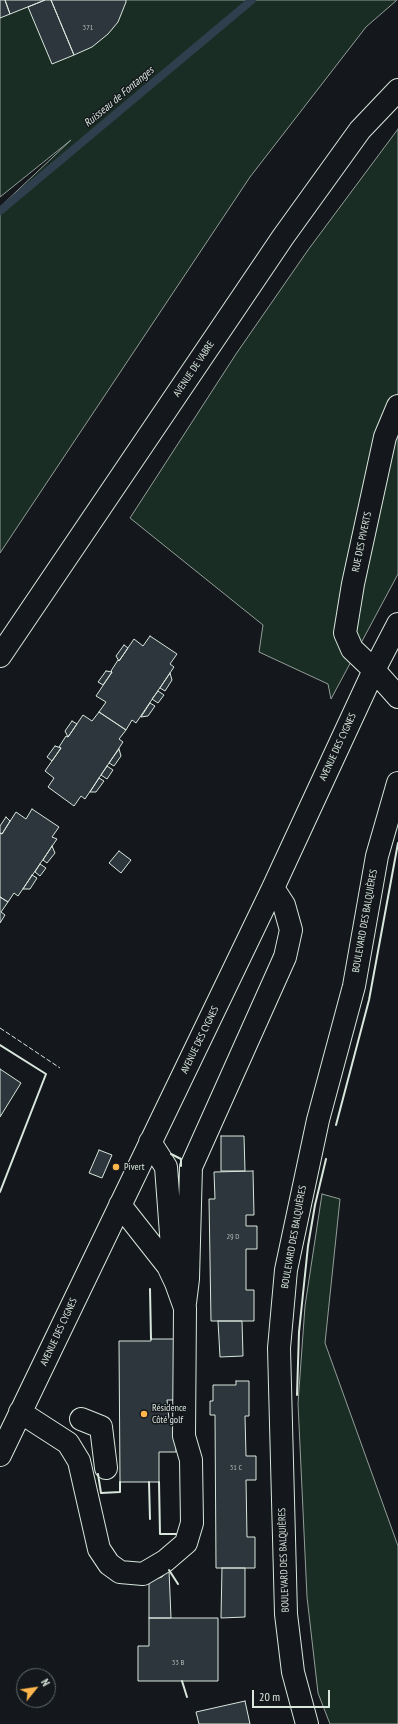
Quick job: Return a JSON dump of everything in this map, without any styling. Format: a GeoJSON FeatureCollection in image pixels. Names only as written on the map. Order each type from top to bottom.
{"type":"FeatureCollection","features":[{"type":"Feature","properties":{"kind":"street","name":"AVENUE DE VABRE"},"geometry":{"type":"LineString","coordinates":[[0,656],[283,237],[360,130],[398,90]]}},
{"type":"Feature","properties":{"kind":"street","name":"RUE DES PIVERTS"},"geometry":{"type":"LineString","coordinates":[[374,670],[352,649],[345,633],[352,584],[373,486],[385,436],[398,406]]}},
{"type":"Feature","properties":{"kind":"street","name":"AVENUE DES CYGNES"},"geometry":{"type":"LineString","coordinates":[[0,1455],[272,888],[374,670],[398,624]]}},
{"type":"Feature","properties":{"kind":"street"},"geometry":{"type":"LineString","coordinates":[[374,670],[398,697]]}},
{"type":"Feature","properties":{"kind":"street","name":"BOULEVARD DES BALQUIÈRES"},"geometry":{"type":"LineString","coordinates":[[307,1724],[293,1672],[286,1614],[279,1348],[286,1270],[318,1120],[354,986],[377,856],[398,783]]}},
{"type":"Feature","properties":{"kind":"street"},"geometry":{"type":"LineString","coordinates":[[20,1412],[68,1443],[79,1461],[99,1550],[109,1564],[120,1572],[143,1574],[165,1561],[186,1543],[192,1524],[191,1460],[184,1436],[185,1308],[188,1279],[191,1167],[285,957],[291,930],[284,905],[272,888]]}},
{"type":"Feature","properties":{"kind":"street"},"geometry":{"type":"LineString","coordinates":[[150,1142],[166,1167],[172,1247],[168,1266]]}},
{"type":"Feature","properties":{"kind":"street"},"geometry":{"type":"LineString","coordinates":[[120,1206],[168,1266],[185,1308]]}},
{"type":"Feature","properties":{"kind":"street"},"geometry":{"type":"LineString","coordinates":[[81,1419],[101,1427],[106,1468]]}},
{"type":"Feature","properties":{"kind":"green space"},"geometry":{"type":"Polygon","coordinates":[[[0,0],[397,0],[366,27],[250,177],[0,553],[0,207],[71,140],[0,197],[0,0]]]}},
{"type":"Feature","properties":{"kind":"green space"},"geometry":{"type":"Polygon","coordinates":[[[398,129],[398,574],[331,699],[328,684],[259,652],[263,625],[130,518],[236,354],[308,250],[398,129]]]}},
{"type":"Feature","properties":{"kind":"green space"},"geometry":{"type":"Polygon","coordinates":[[[322,1194],[340,1199],[325,1343],[398,1546],[398,1724],[330,1724],[318,1693],[307,1597],[298,1403],[305,1306],[322,1194]]]}},
{"type":"Feature","properties":{"kind":"building"},"geometry":{"type":"Polygon","coordinates":[[[0,0],[5,0],[10,14],[0,18],[0,0]]]}},
{"type":"Feature","properties":{"kind":"building"},"geometry":{"type":"Polygon","coordinates":[[[5,0],[45,0],[10,14],[5,0]]]}},
{"type":"Feature","properties":{"kind":"building"},"geometry":{"type":"Polygon","coordinates":[[[45,0],[51,0],[74,55],[52,64],[28,7],[45,0]]]}},
{"type":"Feature","properties":{"kind":"building"},"geometry":{"type":"Polygon","coordinates":[[[51,0],[126,0],[126,2],[118,22],[108,34],[92,47],[74,55],[51,0]]]}},
{"type":"Feature","properties":{"kind":"building"},"geometry":{"type":"Polygon","coordinates":[[[150,636],[177,654],[170,664],[174,667],[136,723],[132,720],[126,730],[99,712],[106,702],[96,696],[118,660],[119,661],[134,639],[143,646],[150,636]]]}},
{"type":"Feature","properties":{"kind":"building"},"geometry":{"type":"Polygon","coordinates":[[[124,645],[128,648],[119,661],[116,656],[124,645]]]}},
{"type":"Feature","properties":{"kind":"building"},"geometry":{"type":"Polygon","coordinates":[[[106,671],[112,672],[103,685],[98,682],[106,671]]]}},
{"type":"Feature","properties":{"kind":"building"},"geometry":{"type":"Polygon","coordinates":[[[170,673],[172,680],[165,691],[160,688],[170,673]]]}},
{"type":"Feature","properties":{"kind":"building"},"geometry":{"type":"Polygon","coordinates":[[[158,691],[164,695],[158,703],[152,699],[158,691]]]}},
{"type":"Feature","properties":{"kind":"building"},"geometry":{"type":"Polygon","coordinates":[[[150,703],[155,706],[148,716],[141,717],[150,703]]]}},
{"type":"Feature","properties":{"kind":"building"},"geometry":{"type":"Polygon","coordinates":[[[99,712],[126,730],[119,739],[123,742],[85,799],[81,796],[74,806],[48,787],[54,778],[45,771],[61,748],[59,747],[66,736],[68,737],[83,715],[92,721],[99,712]]]}},
{"type":"Feature","properties":{"kind":"building"},"geometry":{"type":"Polygon","coordinates":[[[72,721],[77,724],[68,737],[65,731],[72,721]]]}},
{"type":"Feature","properties":{"kind":"building"},"geometry":{"type":"Polygon","coordinates":[[[55,746],[61,748],[52,761],[47,757],[55,746]]]}},
{"type":"Feature","properties":{"kind":"building"},"geometry":{"type":"Polygon","coordinates":[[[119,749],[121,756],[114,766],[109,763],[119,749]]]}},
{"type":"Feature","properties":{"kind":"building"},"geometry":{"type":"Polygon","coordinates":[[[107,766],[113,770],[107,779],[101,775],[107,766]]]}},
{"type":"Feature","properties":{"kind":"building"},"geometry":{"type":"Polygon","coordinates":[[[99,778],[104,781],[96,792],[90,792],[99,778]]]}},
{"type":"Feature","properties":{"kind":"building"},"geometry":{"type":"Polygon","coordinates":[[[32,809],[59,827],[52,837],[57,839],[18,896],[14,893],[8,902],[0,897],[0,833],[2,834],[16,812],[26,819],[32,809]]]}},
{"type":"Feature","properties":{"kind":"building"},"geometry":{"type":"Polygon","coordinates":[[[6,817],[10,821],[2,834],[0,833],[0,826],[6,817]]]}},
{"type":"Feature","properties":{"kind":"building"},"geometry":{"type":"Polygon","coordinates":[[[52,846],[55,853],[47,863],[43,860],[52,846]]]}},
{"type":"Feature","properties":{"kind":"building"},"geometry":{"type":"Polygon","coordinates":[[[119,851],[131,860],[121,873],[109,863],[119,851]]]}},
{"type":"Feature","properties":{"kind":"building"},"geometry":{"type":"Polygon","coordinates":[[[40,864],[46,868],[40,876],[35,872],[40,864]]]}},
{"type":"Feature","properties":{"kind":"building"},"geometry":{"type":"Polygon","coordinates":[[[32,875],[37,878],[30,889],[23,889],[32,875]]]}},
{"type":"Feature","properties":{"kind":"building"},"geometry":{"type":"Polygon","coordinates":[[[0,897],[8,902],[1,912],[5,915],[0,923],[0,897]]]}},
{"type":"Feature","properties":{"kind":"building"},"geometry":{"type":"Polygon","coordinates":[[[0,1069],[21,1083],[0,1117],[0,1069]]]}},
{"type":"Feature","properties":{"kind":"building"},"geometry":{"type":"Polygon","coordinates":[[[221,1136],[244,1136],[245,1171],[221,1171],[221,1136]]]}},
{"type":"Feature","properties":{"kind":"building"},"geometry":{"type":"Polygon","coordinates":[[[99,1150],[112,1155],[102,1178],[89,1173],[99,1150]]]}},
{"type":"Feature","properties":{"kind":"building"},"geometry":{"type":"Polygon","coordinates":[[[253,1171],[254,1215],[246,1215],[246,1226],[257,1226],[257,1249],[246,1249],[246,1290],[254,1290],[254,1321],[211,1321],[209,1199],[215,1199],[214,1172],[253,1171]]]}},
{"type":"Feature","properties":{"kind":"building"},"geometry":{"type":"Polygon","coordinates":[[[218,1321],[242,1321],[243,1356],[220,1357],[218,1321]]]}},
{"type":"Feature","properties":{"kind":"building","name":"Résidence Côté golf"},"geometry":{"type":"Polygon","coordinates":[[[151,1339],[177,1339],[177,1400],[167,1400],[169,1419],[176,1419],[176,1452],[159,1452],[159,1482],[120,1482],[119,1341],[151,1341],[151,1339]]]}},
{"type":"Feature","properties":{"kind":"building","name":"Résidence Côté golf"},"geometry":{"type":"Polygon","coordinates":[[[236,1381],[249,1381],[249,1416],[245,1416],[246,1456],[256,1456],[256,1480],[246,1480],[247,1537],[255,1537],[255,1568],[216,1568],[215,1415],[210,1415],[210,1401],[213,1401],[213,1385],[236,1385],[236,1381]]]}},
{"type":"Feature","properties":{"kind":"building"},"geometry":{"type":"Polygon","coordinates":[[[222,1568],[245,1568],[245,1617],[221,1618],[222,1568]]]}},
{"type":"Feature","properties":{"kind":"building"},"geometry":{"type":"Polygon","coordinates":[[[169,1570],[171,1618],[149,1618],[149,1581],[162,1577],[169,1570]]]}},
{"type":"Feature","properties":{"kind":"building"},"geometry":{"type":"Polygon","coordinates":[[[149,1618],[218,1618],[218,1681],[138,1681],[138,1646],[149,1646],[149,1618]]]}},
{"type":"Feature","properties":{"kind":"building"},"geometry":{"type":"Polygon","coordinates":[[[245,1701],[250,1724],[199,1724],[196,1712],[245,1701]]]}},
{"type":"Feature","properties":{"kind":"waterway","name":"Ruisseau de Fontanges"},"geometry":{"type":"LineString","coordinates":[[0,211],[252,0]]}},
{"type":"Feature","properties":{"kind":"fence"},"geometry":{"type":"LineString","coordinates":[[0,1028],[60,1068]]}},
{"type":"Feature","properties":{"kind":"wall"},"geometry":{"type":"LineString","coordinates":[[336,1125],[369,1000],[398,843]]}},
{"type":"Feature","properties":{"kind":"wall"},"geometry":{"type":"LineString","coordinates":[[0,1045],[46,1074],[0,1192]]}},
{"type":"Feature","properties":{"kind":"wall"},"geometry":{"type":"LineString","coordinates":[[171,1154],[181,1159],[181,1166]]}},
{"type":"Feature","properties":{"kind":"wall"},"geometry":{"type":"LineString","coordinates":[[297,1395],[299,1332],[308,1246],[315,1205],[326,1159]]}},
{"type":"Feature","properties":{"kind":"wall"},"geometry":{"type":"LineString","coordinates":[[150,1289],[151,1339]]}},
{"type":"Feature","properties":{"kind":"wall"},"geometry":{"type":"LineString","coordinates":[[98,1474],[101,1493],[120,1492],[120,1482]]}},
{"type":"Feature","properties":{"kind":"wall"},"geometry":{"type":"LineString","coordinates":[[149,1482],[150,1519]]}},
{"type":"Feature","properties":{"kind":"wall"},"geometry":{"type":"LineString","coordinates":[[159,1482],[160,1534],[176,1534]]}},
{"type":"Feature","properties":{"kind":"wall"},"geometry":{"type":"LineString","coordinates":[[169,1570],[178,1584]]}},
{"type":"Feature","properties":{"kind":"wall"},"geometry":{"type":"LineString","coordinates":[[182,1681],[187,1697]]}},
{"type":"Feature","properties":{"kind":"place","name":"Pivert"},"geometry":{"type":"Point","coordinates":[116,1167]}},
{"type":"Feature","properties":{"kind":"place","name":"Résidence Côté golf"},"geometry":{"type":"Point","coordinates":[144,1414]}}]}
